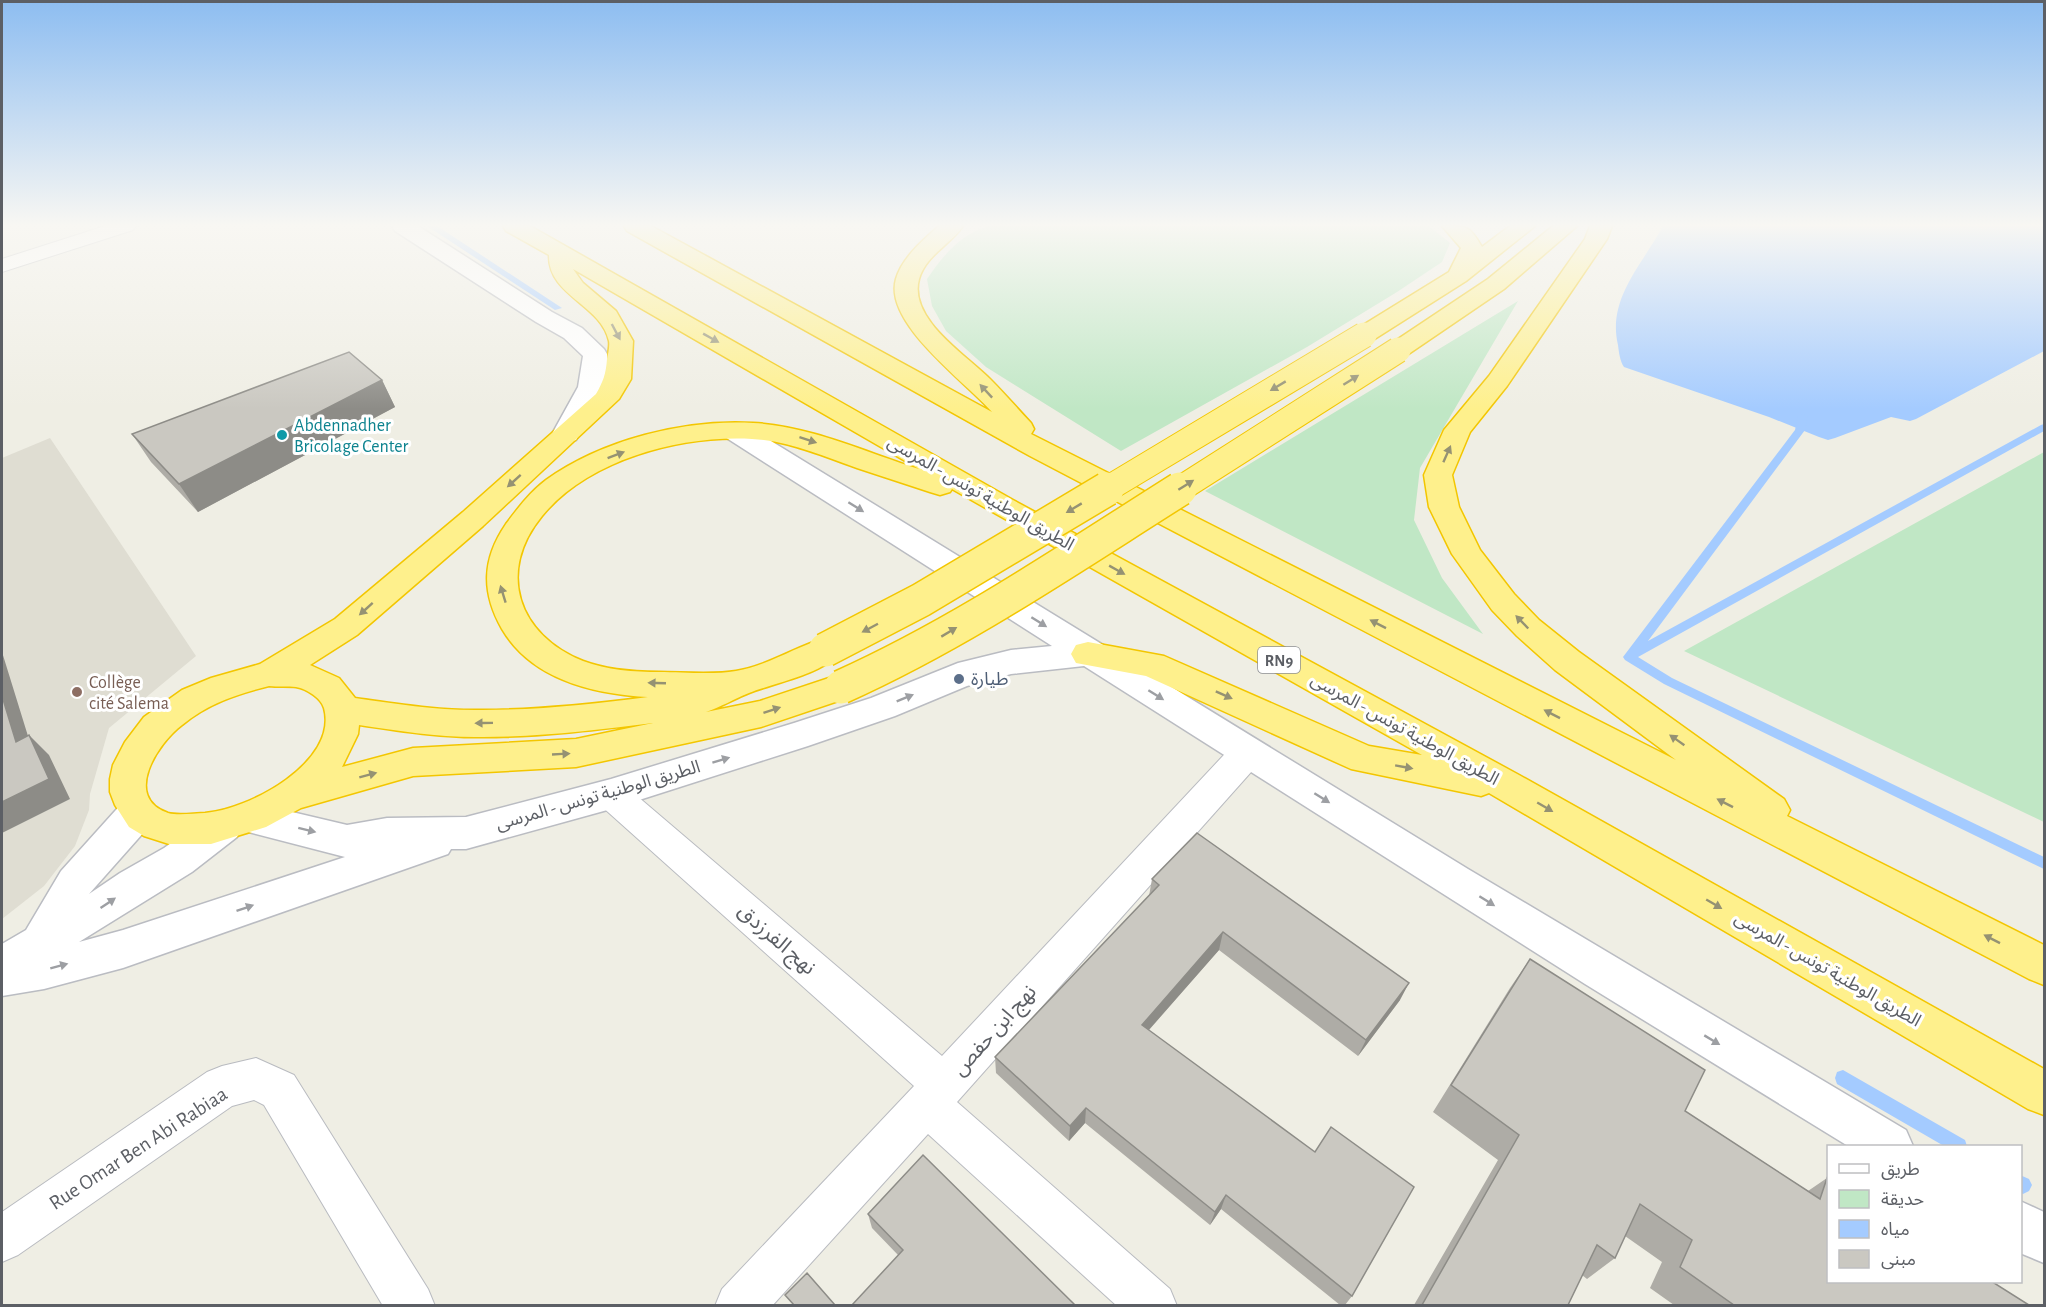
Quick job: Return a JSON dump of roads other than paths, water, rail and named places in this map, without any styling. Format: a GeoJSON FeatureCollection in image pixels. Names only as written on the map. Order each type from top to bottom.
{"type":"FeatureCollection","features":[{"type":"Feature","properties":{"kind":"highway"},"geometry":{"type":"LineString","coordinates":[[269,674],[346,627],[473,519],[606,399],[618,379],[621,341],[608,316],[573,287]]}},
{"type":"Feature","properties":{"kind":"highway","name":"الطريق الوطنية تونس - المرسى"},"geometry":{"type":"LineString","coordinates":[[619,287],[819,399],[1003,507],[1506,785],[2044,1093]]}},
{"type":"Feature","properties":{"kind":"highway"},"geometry":{"type":"LineString","coordinates":[[748,287],[1040,450],[2044,966]]}},
{"type":"Feature","properties":{"kind":"highway"},"geometry":{"type":"LineString","coordinates":[[905,287],[907,301],[914,316],[931,339],[974,378],[1040,450]]}},
{"type":"Feature","properties":{"kind":"highway"},"geometry":{"type":"LineString","coordinates":[[344,710],[438,722],[483,724],[568,720],[652,710],[703,700],[737,684],[803,661],[921,600],[1440,287]]}},
{"type":"Feature","properties":{"kind":"highway"},"geometry":{"type":"LineString","coordinates":[[291,796],[323,768],[341,737],[344,710],[331,688],[304,676],[269,674],[229,683],[190,701],[156,728],[134,758],[127,788],[137,812],[158,826],[189,830],[237,822],[291,796],[413,762],[576,753],[761,714],[841,687],[878,672],[1020,591],[1398,350],[1492,287]]}},
{"type":"Feature","properties":{"kind":"highway"},"geometry":{"type":"LineString","coordinates":[[1564,287],[1498,381],[1457,430],[1438,475],[1444,507],[1467,554],[1503,602],[1528,628],[1567,661],[1703,758],[1842,863]]}},
{"type":"Feature","properties":{"kind":"highway"},"geometry":{"type":"LineString","coordinates":[[737,684],[617,682],[570,670],[532,647],[512,622],[499,585],[505,551],[533,508],[556,485],[614,455],[646,444],[681,437],[735,431],[794,436],[1003,507]]}},
{"type":"Feature","properties":{"kind":"highway"},"geometry":{"type":"LineString","coordinates":[[1088,654],[1152,665],[1364,759],[1506,785]]}},
{"type":"Feature","properties":{"kind":"street"},"geometry":{"type":"LineString","coordinates":[[498,287],[573,333],[595,354],[596,375],[590,394],[566,434]]}},
{"type":"Feature","properties":{"kind":"street"},"geometry":{"type":"LineString","coordinates":[[735,431],[1088,654],[1662,1010],[1888,1145]]}},
{"type":"Feature","properties":{"kind":"street","name":"الطريق الوطنية تونس - المرسى"},"geometry":{"type":"LineString","coordinates":[[2,976],[44,970],[123,949],[466,833],[611,794],[872,710],[958,676],[1011,662],[1088,654]]}},
{"type":"Feature","properties":{"kind":"street","name":"نهج ابن حفص"},"geometry":{"type":"LineString","coordinates":[[739,1305],[935,1095],[1248,752]]}},
{"type":"Feature","properties":{"kind":"street","name":"نهج الفرزدق"},"geometry":{"type":"LineString","coordinates":[[611,794],[935,1095],[1153,1305]]}},
{"type":"Feature","properties":{"kind":"street"},"geometry":{"type":"LineString","coordinates":[[40,944],[60,906],[81,876],[125,830],[137,812]]}},
{"type":"Feature","properties":{"kind":"street"},"geometry":{"type":"LineString","coordinates":[[2,965],[170,865],[237,822]]}},
{"type":"Feature","properties":{"kind":"street","name":"الطريق الوطنية تونس - المرسى"},"geometry":{"type":"LineString","coordinates":[[237,822],[347,841],[387,834],[466,833]]}},
{"type":"Feature","properties":{"kind":"street","name":"Rue Omar Ben Abi Rabiaa"},"geometry":{"type":"LineString","coordinates":[[2,1239],[222,1087],[256,1079],[279,1090],[411,1305]]}},
{"type":"Feature","properties":{"kind":"street"},"geometry":{"type":"LineString","coordinates":[[2022,1226],[2044,1239]]}},
{"type":"Feature","properties":{"kind":"water"},"geometry":{"type":"Polygon","coordinates":[[[1626,287],[2044,287],[2044,351],[1916,419],[1910,421],[1891,417],[1828,440],[1624,367],[1620,357],[1616,328],[1617,312],[1626,287]]]}},
{"type":"Feature","properties":{"kind":"waterway"},"geometry":{"type":"LineString","coordinates":[[525,287],[558,308]]}},
{"type":"Feature","properties":{"kind":"waterway"},"geometry":{"type":"LineString","coordinates":[[1803,416],[1800,430],[1629,657],[1668,681],[2044,863]]}},
{"type":"Feature","properties":{"kind":"waterway"},"geometry":{"type":"LineString","coordinates":[[1632,655],[2044,427]]}},
{"type":"Feature","properties":{"kind":"waterway"},"geometry":{"type":"LineString","coordinates":[[1843,1078],[1957,1145]]}},
{"type":"Feature","properties":{"kind":"place","name":"Abdennadher Bricolage Center"},"geometry":{"type":"Point","coordinates":[282,435]}},
{"type":"Feature","properties":{"kind":"place","name":"طيارة"},"geometry":{"type":"Point","coordinates":[959,679]}},
{"type":"Feature","properties":{"kind":"place","name":"Collège cité Salema"},"geometry":{"type":"Point","coordinates":[77,692]}}]}
